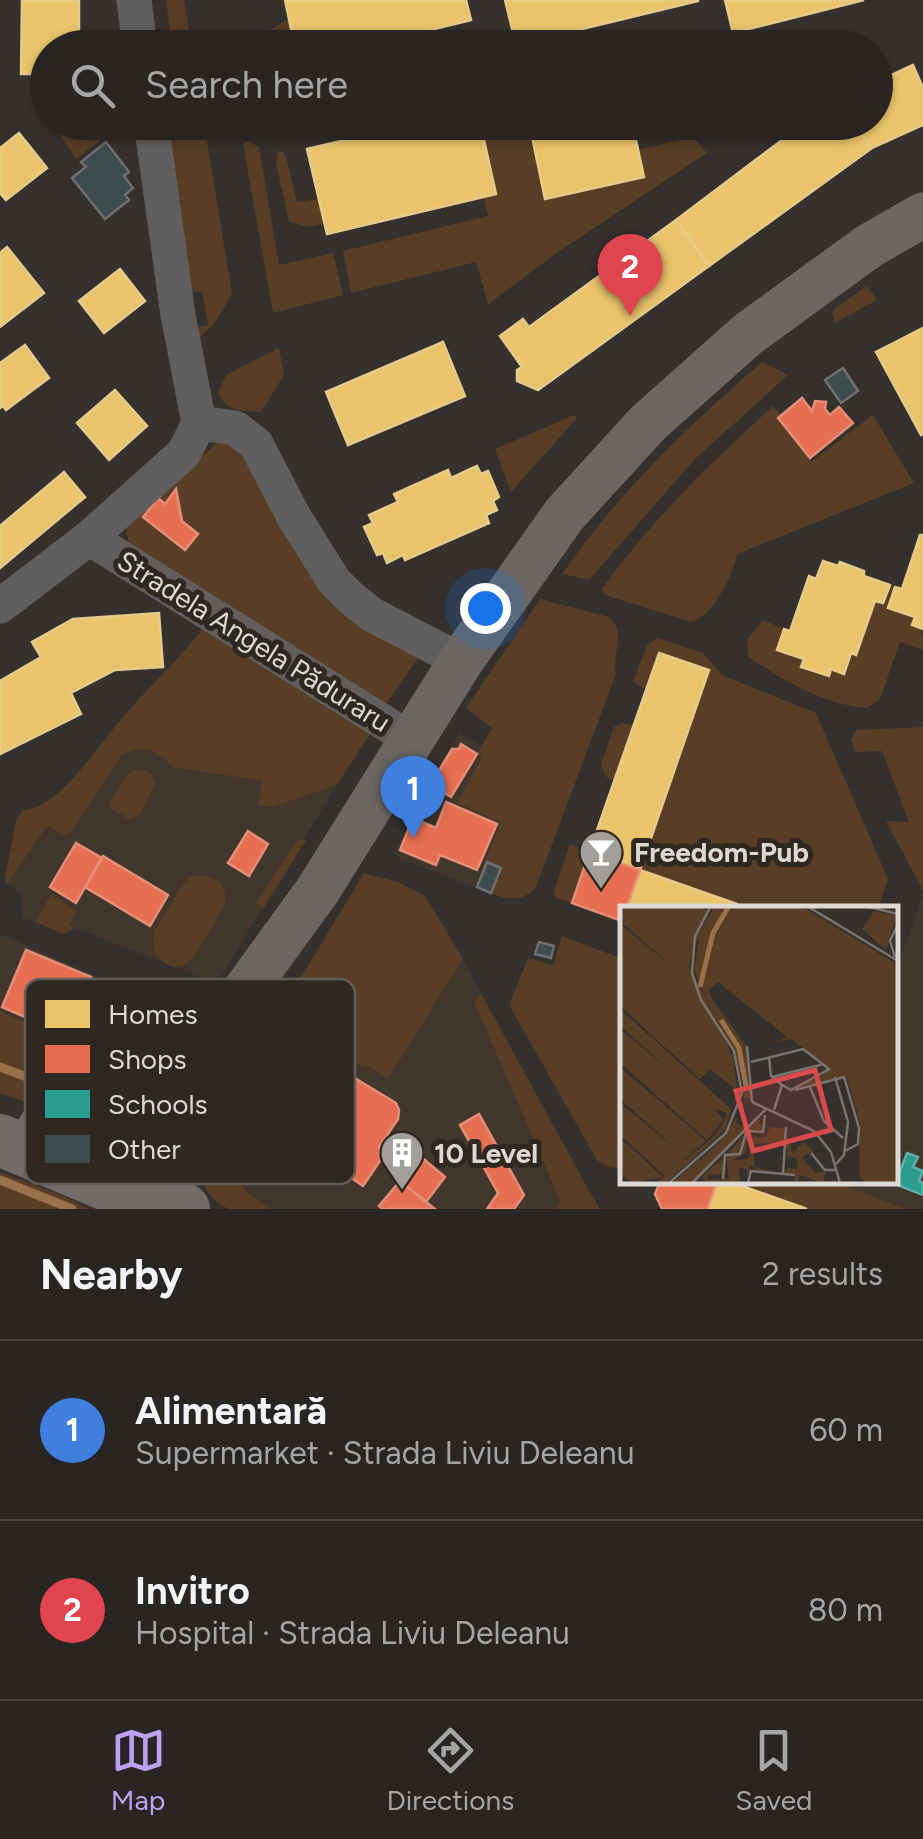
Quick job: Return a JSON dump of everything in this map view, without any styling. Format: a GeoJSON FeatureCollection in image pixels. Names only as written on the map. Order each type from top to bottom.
{"type":"FeatureCollection","features":[{"type":"Feature","properties":{"kind":"highway"},"geometry":{"type":"LineString","coordinates":[[0,1112],[25,1122]]}},
{"type":"Feature","properties":{"kind":"highway"},"geometry":{"type":"LineString","coordinates":[[0,1125],[25,1134]]}},
{"type":"Feature","properties":{"kind":"highway"},"geometry":{"type":"LineString","coordinates":[[0,1140],[25,1151]]}},
{"type":"Feature","properties":{"kind":"highway"},"geometry":{"type":"LineString","coordinates":[[0,1156],[25,1163]]}},
{"type":"Feature","properties":{"kind":"highway"},"geometry":{"type":"LineString","coordinates":[[104,1184],[149,1195]]}},
{"type":"Feature","properties":{"kind":"highway"},"geometry":{"type":"LineString","coordinates":[[107,1184],[149,1195]]}},
{"type":"Feature","properties":{"kind":"highway"},"geometry":{"type":"LineString","coordinates":[[194,1184],[216,1209]]}},
{"type":"Feature","properties":{"kind":"main road"},"geometry":{"type":"LineString","coordinates":[[267,979],[461,661],[564,516],[648,423],[753,330],[869,246],[923,215]]}},
{"type":"Feature","properties":{"kind":"street"},"geometry":{"type":"LineString","coordinates":[[134,0],[138,30]]}},
{"type":"Feature","properties":{"kind":"street"},"geometry":{"type":"LineString","coordinates":[[89,538],[184,454],[200,423],[178,314],[154,140]]}},
{"type":"Feature","properties":{"kind":"street"},"geometry":{"type":"LineString","coordinates":[[200,423],[235,428],[256,444],[294,517],[334,581],[351,598],[371,614],[461,661]]}},
{"type":"Feature","properties":{"kind":"street","name":"Stradela Angela Păduraru"},"geometry":{"type":"LineString","coordinates":[[0,606],[89,538],[412,740]]}},
{"type":"Feature","properties":{"kind":"shaded area"},"geometry":{"type":"Polygon","coordinates":[[[166,0],[184,0],[189,30],[170,30],[166,0]]]}},
{"type":"Feature","properties":{"kind":"shaded area"},"geometry":{"type":"Polygon","coordinates":[[[289,19],[291,30],[269,30],[289,19]]]}},
{"type":"Feature","properties":{"kind":"shaded area"},"geometry":{"type":"Polygon","coordinates":[[[64,140],[88,140],[101,140],[76,159],[64,140]]]}},
{"type":"Feature","properties":{"kind":"shaded area"},"geometry":{"type":"Polygon","coordinates":[[[165,140],[207,140],[232,294],[214,324],[195,341],[193,328],[208,325],[202,291],[188,293],[165,140]]]}},
{"type":"Feature","properties":{"kind":"shaded area"},"geometry":{"type":"Polygon","coordinates":[[[484,140],[533,140],[546,199],[644,177],[638,150],[696,140],[707,153],[558,252],[488,304],[476,262],[351,293],[343,251],[488,216],[484,197],[496,194],[484,140]]]}},
{"type":"Feature","properties":{"kind":"shaded area"},"geometry":{"type":"Polygon","coordinates":[[[247,141],[259,147],[279,265],[333,253],[343,295],[273,313],[243,144],[247,141]]]}},
{"type":"Feature","properties":{"kind":"shaded area"},"geometry":{"type":"Polygon","coordinates":[[[278,151],[286,157],[297,202],[319,199],[324,224],[308,227],[289,221],[276,163],[278,151]]]}},
{"type":"Feature","properties":{"kind":"shaded area"},"geometry":{"type":"Polygon","coordinates":[[[867,286],[877,300],[835,323],[835,308],[867,286]]]}},
{"type":"Feature","properties":{"kind":"shaded area"},"geometry":{"type":"Polygon","coordinates":[[[279,348],[284,375],[261,412],[226,404],[218,393],[226,375],[279,348]]]}},
{"type":"Feature","properties":{"kind":"shaded area"},"geometry":{"type":"Polygon","coordinates":[[[762,362],[788,375],[695,459],[589,580],[562,574],[606,516],[655,462],[762,362]]]}},
{"type":"Feature","properties":{"kind":"shaded area"},"geometry":{"type":"Polygon","coordinates":[[[773,406],[812,461],[873,415],[914,483],[737,554],[721,594],[707,612],[691,622],[605,595],[602,589],[661,516],[773,406]]]}},
{"type":"Feature","properties":{"kind":"shaded area"},"geometry":{"type":"Polygon","coordinates":[[[574,415],[577,418],[511,492],[495,449],[574,415]]]}},
{"type":"Feature","properties":{"kind":"shaded area"},"geometry":{"type":"Polygon","coordinates":[[[218,442],[237,446],[418,658],[382,710],[130,546],[127,523],[218,442]]]}},
{"type":"Feature","properties":{"kind":"shaded area"},"geometry":{"type":"Polygon","coordinates":[[[890,585],[895,587],[888,608],[906,614],[920,625],[923,650],[900,642],[880,699],[867,708],[820,697],[748,657],[747,640],[763,620],[784,629],[777,650],[804,659],[802,667],[828,676],[831,669],[844,674],[851,653],[857,655],[875,601],[883,603],[890,585]]]}},
{"type":"Feature","properties":{"kind":"shaded area"},"geometry":{"type":"Polygon","coordinates":[[[540,599],[609,617],[615,623],[618,637],[616,674],[536,887],[522,897],[507,898],[475,887],[501,822],[457,803],[482,757],[477,754],[492,728],[466,708],[540,599]]]}},
{"type":"Feature","properties":{"kind":"shaded area"},"geometry":{"type":"Polygon","coordinates":[[[206,624],[371,732],[337,785],[273,807],[258,805],[262,781],[173,767],[154,751],[139,749],[122,755],[71,833],[64,835],[47,826],[7,885],[16,820],[23,810],[37,807],[64,787],[206,624]]]}},
{"type":"Feature","properties":{"kind":"shaded area"},"geometry":{"type":"Polygon","coordinates":[[[658,638],[703,653],[722,675],[816,713],[888,879],[879,906],[736,906],[640,870],[709,671],[659,653],[646,690],[633,682],[647,645],[658,638]]]}},
{"type":"Feature","properties":{"kind":"shaded area"},"geometry":{"type":"Polygon","coordinates":[[[623,723],[633,725],[614,781],[605,776],[601,764],[614,727],[623,723]]]}},
{"type":"Feature","properties":{"kind":"shaded area"},"geometry":{"type":"Polygon","coordinates":[[[923,727],[923,890],[886,821],[909,822],[882,751],[856,752],[851,740],[856,730],[923,727]]]}},
{"type":"Feature","properties":{"kind":"shaded area"},"geometry":{"type":"Polygon","coordinates":[[[459,733],[481,746],[477,753],[482,756],[501,822],[475,887],[394,853],[459,733]]]}},
{"type":"Feature","properties":{"kind":"shaded area"},"geometry":{"type":"Polygon","coordinates":[[[139,749],[154,751],[173,767],[263,781],[259,805],[273,807],[337,785],[219,979],[207,979],[75,928],[63,934],[22,917],[20,892],[7,885],[47,826],[64,835],[122,755],[139,749]]]}},
{"type":"Feature","properties":{"kind":"shaded area"},"geometry":{"type":"Polygon","coordinates":[[[138,769],[151,773],[156,782],[140,814],[130,820],[108,806],[129,772],[138,769]]]}},
{"type":"Feature","properties":{"kind":"shaded area"},"geometry":{"type":"Polygon","coordinates":[[[301,839],[306,840],[263,909],[256,904],[301,839]]]}},
{"type":"Feature","properties":{"kind":"shaded area"},"geometry":{"type":"Polygon","coordinates":[[[570,844],[589,853],[572,903],[556,898],[554,891],[570,844]]]}},
{"type":"Feature","properties":{"kind":"shaded area"},"geometry":{"type":"Polygon","coordinates":[[[364,873],[401,883],[425,896],[463,959],[388,1079],[373,1069],[355,1064],[355,979],[300,979],[364,873]]]}},
{"type":"Feature","properties":{"kind":"shaded area"},"geometry":{"type":"Polygon","coordinates":[[[203,875],[219,881],[225,891],[225,903],[194,957],[173,966],[154,952],[153,932],[185,882],[203,875]]]}},
{"type":"Feature","properties":{"kind":"shaded area"},"geometry":{"type":"Polygon","coordinates":[[[51,894],[77,912],[69,924],[75,928],[63,934],[36,922],[51,894]]]}},
{"type":"Feature","properties":{"kind":"shaded area"},"geometry":{"type":"Polygon","coordinates":[[[923,896],[923,1209],[906,1209],[839,1184],[898,1184],[898,965],[923,896]]]}},
{"type":"Feature","properties":{"kind":"shaded area"},"geometry":{"type":"Polygon","coordinates":[[[0,934],[102,979],[25,979],[25,1022],[0,1011],[0,934]]]}},
{"type":"Feature","properties":{"kind":"shaded area"},"geometry":{"type":"Polygon","coordinates":[[[562,936],[620,958],[620,1167],[597,1160],[509,1005],[528,958],[553,965],[562,936]]]}},
{"type":"Feature","properties":{"kind":"shaded area"},"geometry":{"type":"Polygon","coordinates":[[[463,959],[481,993],[474,1002],[560,1202],[555,1209],[270,1209],[240,1184],[355,1184],[355,1064],[388,1078],[463,959]]]}},
{"type":"Feature","properties":{"kind":"shaded area"},"geometry":{"type":"Polygon","coordinates":[[[481,993],[600,1209],[555,1209],[560,1201],[474,1002],[481,993]]]}},
{"type":"Feature","properties":{"kind":"shaded area"},"geometry":{"type":"Polygon","coordinates":[[[0,1011],[25,1022],[25,1102],[0,1093],[0,1011]]]}},
{"type":"Feature","properties":{"kind":"shaded area"},"geometry":{"type":"Polygon","coordinates":[[[0,1172],[89,1209],[0,1209],[0,1172]]]}},
{"type":"Feature","properties":{"kind":"shaded area"},"geometry":{"type":"Polygon","coordinates":[[[203,1184],[240,1184],[270,1209],[230,1209],[203,1184]]]}},
{"type":"Feature","properties":{"kind":"shaded area"},"geometry":{"type":"Polygon","coordinates":[[[737,1184],[839,1184],[906,1209],[807,1209],[737,1184]]]}},
{"type":"Feature","properties":{"kind":"building: Homes"},"geometry":{"type":"Polygon","coordinates":[[[22,0],[79,0],[79,30],[30,30],[30,74],[21,74],[22,0]]]}},
{"type":"Feature","properties":{"kind":"building: Homes"},"geometry":{"type":"Polygon","coordinates":[[[285,0],[466,0],[471,20],[430,30],[291,30],[285,0]]]}},
{"type":"Feature","properties":{"kind":"building: Homes"},"geometry":{"type":"Polygon","coordinates":[[[505,0],[698,0],[578,30],[512,30],[505,0]]]}},
{"type":"Feature","properties":{"kind":"building: Homes"},"geometry":{"type":"Polygon","coordinates":[[[725,0],[864,0],[745,30],[732,30],[725,0]]]}},
{"type":"Feature","properties":{"kind":"building: Homes"},"geometry":{"type":"Polygon","coordinates":[[[913,65],[923,88],[923,125],[893,139],[893,74],[913,65]]]}},
{"type":"Feature","properties":{"kind":"building: Homes"},"geometry":{"type":"Polygon","coordinates":[[[19,133],[47,168],[6,200],[0,193],[0,148],[19,133]]]}},
{"type":"Feature","properties":{"kind":"building: Homes"},"geometry":{"type":"Polygon","coordinates":[[[346,140],[484,140],[496,194],[327,234],[307,149],[346,140]]]}},
{"type":"Feature","properties":{"kind":"building: Homes"},"geometry":{"type":"Polygon","coordinates":[[[533,140],[636,140],[644,177],[545,199],[533,140]]]}},
{"type":"Feature","properties":{"kind":"building: Homes"},"geometry":{"type":"Polygon","coordinates":[[[782,140],[866,140],[872,148],[709,266],[676,220],[782,140]]]}},
{"type":"Feature","properties":{"kind":"building: Homes"},"geometry":{"type":"Polygon","coordinates":[[[866,140],[890,140],[872,148],[866,140]]]}},
{"type":"Feature","properties":{"kind":"building: Homes"},"geometry":{"type":"Polygon","coordinates":[[[676,220],[709,266],[538,390],[517,381],[517,370],[522,367],[500,336],[523,319],[529,327],[676,220]]]}},
{"type":"Feature","properties":{"kind":"building: Homes"},"geometry":{"type":"Polygon","coordinates":[[[7,247],[44,293],[0,327],[0,253],[7,247]]]}},
{"type":"Feature","properties":{"kind":"building: Homes"},"geometry":{"type":"Polygon","coordinates":[[[120,269],[145,301],[104,333],[79,301],[120,269]]]}},
{"type":"Feature","properties":{"kind":"building: Homes"},"geometry":{"type":"Polygon","coordinates":[[[923,328],[923,434],[921,435],[876,352],[923,328]]]}},
{"type":"Feature","properties":{"kind":"building: Homes"},"geometry":{"type":"Polygon","coordinates":[[[443,342],[465,396],[348,445],[326,392],[443,342]]]}},
{"type":"Feature","properties":{"kind":"building: Homes"},"geometry":{"type":"Polygon","coordinates":[[[25,345],[49,378],[6,410],[0,408],[0,363],[25,345]]]}},
{"type":"Feature","properties":{"kind":"building: Homes"},"geometry":{"type":"Polygon","coordinates":[[[115,390],[147,426],[109,460],[77,423],[115,390]]]}},
{"type":"Feature","properties":{"kind":"building: Homes"},"geometry":{"type":"Polygon","coordinates":[[[477,466],[481,474],[488,471],[499,497],[493,501],[497,510],[486,515],[489,523],[405,560],[403,555],[387,563],[383,553],[377,555],[364,527],[373,523],[369,515],[398,502],[394,494],[448,470],[451,478],[477,466]]]}},
{"type":"Feature","properties":{"kind":"building: Homes"},"geometry":{"type":"Polygon","coordinates":[[[64,472],[85,497],[0,568],[0,526],[64,472]]]}},
{"type":"Feature","properties":{"kind":"building: Homes"},"geometry":{"type":"Polygon","coordinates":[[[920,535],[923,629],[912,625],[915,617],[888,608],[895,587],[902,589],[920,535]]]}},
{"type":"Feature","properties":{"kind":"building: Homes"},"geometry":{"type":"Polygon","coordinates":[[[823,561],[838,566],[840,562],[890,585],[883,603],[875,601],[856,655],[851,653],[844,674],[831,669],[829,676],[801,667],[804,659],[777,650],[784,629],[790,631],[809,576],[816,579],[823,561]]]}},
{"type":"Feature","properties":{"kind":"building: Homes"},"geometry":{"type":"Polygon","coordinates":[[[159,613],[163,667],[115,670],[71,693],[81,714],[0,754],[0,681],[41,657],[32,642],[73,619],[159,613]]]}},
{"type":"Feature","properties":{"kind":"building: Homes"},"geometry":{"type":"Polygon","coordinates":[[[659,653],[709,670],[640,870],[589,853],[659,653]]]}},
{"type":"Feature","properties":{"kind":"building: Homes"},"geometry":{"type":"Polygon","coordinates":[[[640,870],[737,904],[736,906],[627,906],[640,870]]]}},
{"type":"Feature","properties":{"kind":"building: Homes"},"geometry":{"type":"Polygon","coordinates":[[[716,1184],[737,1184],[807,1209],[707,1209],[716,1184]]]}},
{"type":"Feature","properties":{"kind":"building: Shops"},"geometry":{"type":"Polygon","coordinates":[[[802,398],[812,411],[815,401],[826,402],[825,409],[830,415],[839,407],[853,423],[810,458],[778,418],[802,398]]]}},
{"type":"Feature","properties":{"kind":"building: Shops"},"geometry":{"type":"Polygon","coordinates":[[[176,489],[182,521],[198,534],[185,550],[143,517],[158,498],[165,504],[176,489]]]}},
{"type":"Feature","properties":{"kind":"building: Shops"},"geometry":{"type":"Polygon","coordinates":[[[461,744],[477,754],[451,797],[436,788],[435,777],[452,749],[459,749],[461,744]]]}},
{"type":"Feature","properties":{"kind":"building: Shops"},"geometry":{"type":"Polygon","coordinates":[[[446,802],[497,824],[477,870],[440,855],[436,865],[400,850],[413,818],[436,828],[446,802]]]}},
{"type":"Feature","properties":{"kind":"building: Shops"},"geometry":{"type":"Polygon","coordinates":[[[248,831],[268,844],[249,876],[228,863],[248,831]]]}},
{"type":"Feature","properties":{"kind":"building: Shops"},"geometry":{"type":"Polygon","coordinates":[[[76,843],[102,858],[76,903],[50,887],[76,843]]]}},
{"type":"Feature","properties":{"kind":"building: Shops"},"geometry":{"type":"Polygon","coordinates":[[[589,853],[640,870],[627,906],[620,906],[620,920],[572,903],[589,853]]]}},
{"type":"Feature","properties":{"kind":"building: Shops"},"geometry":{"type":"Polygon","coordinates":[[[103,856],[168,895],[150,926],[85,887],[103,856]]]}},
{"type":"Feature","properties":{"kind":"building: Shops"},"geometry":{"type":"Polygon","coordinates":[[[26,950],[91,977],[25,979],[25,1017],[2,1007],[26,950]]]}},
{"type":"Feature","properties":{"kind":"building: Shops"},"geometry":{"type":"Polygon","coordinates":[[[355,1078],[396,1103],[399,1110],[398,1119],[379,1147],[386,1152],[363,1186],[355,1180],[355,1078]]]}},
{"type":"Feature","properties":{"kind":"building: Shops"},"geometry":{"type":"Polygon","coordinates":[[[479,1114],[524,1195],[514,1209],[487,1209],[498,1193],[460,1125],[479,1114]]]}},
{"type":"Feature","properties":{"kind":"building: Shops"},"geometry":{"type":"Polygon","coordinates":[[[420,1156],[445,1177],[426,1202],[400,1181],[420,1156]]]}},
{"type":"Feature","properties":{"kind":"building: Shops","name":"10 Level"},"geometry":{"type":"Polygon","coordinates":[[[400,1181],[435,1209],[382,1209],[379,1206],[400,1181]]]}},
{"type":"Feature","properties":{"kind":"building: Shops"},"geometry":{"type":"Polygon","coordinates":[[[659,1184],[716,1184],[707,1209],[662,1209],[655,1194],[659,1184]]]}},
{"type":"Feature","properties":{"kind":"building: Schools"},"geometry":{"type":"Polygon","coordinates":[[[907,1153],[918,1157],[913,1167],[923,1171],[919,1181],[923,1183],[923,1195],[895,1184],[907,1153]]]}},
{"type":"Feature","properties":{"kind":"building: Other"},"geometry":{"type":"Polygon","coordinates":[[[106,142],[129,172],[124,176],[133,188],[125,195],[129,200],[105,219],[72,178],[86,167],[81,162],[106,142]]]}},
{"type":"Feature","properties":{"kind":"building: Other"},"geometry":{"type":"Polygon","coordinates":[[[843,368],[858,391],[841,403],[825,380],[843,368]]]}},
{"type":"Feature","properties":{"kind":"building: Other"},"geometry":{"type":"Polygon","coordinates":[[[487,862],[501,868],[491,893],[477,887],[487,862]]]}},
{"type":"Feature","properties":{"kind":"building: Other"},"geometry":{"type":"Polygon","coordinates":[[[539,942],[554,946],[551,958],[535,954],[539,942]]]}},
{"type":"Feature","properties":{"kind":"waterway"},"geometry":{"type":"LineString","coordinates":[[0,1067],[25,1076]]}},
{"type":"Feature","properties":{"kind":"waterway"},"geometry":{"type":"LineString","coordinates":[[0,1180],[72,1209]]}},
{"type":"Feature","properties":{"kind":"place","name":"Invitro"},"geometry":{"type":"Point","coordinates":[630,316]}},
{"type":"Feature","properties":{"kind":"place","name":"Alimentară"},"geometry":{"type":"Point","coordinates":[413,838]}},
{"type":"Feature","properties":{"kind":"place","name":"Freedom-Pub"},"geometry":{"type":"Point","coordinates":[601,890]}},
{"type":"Feature","properties":{"kind":"place","name":"10 Level"},"geometry":{"type":"Point","coordinates":[402,1191]}}]}
